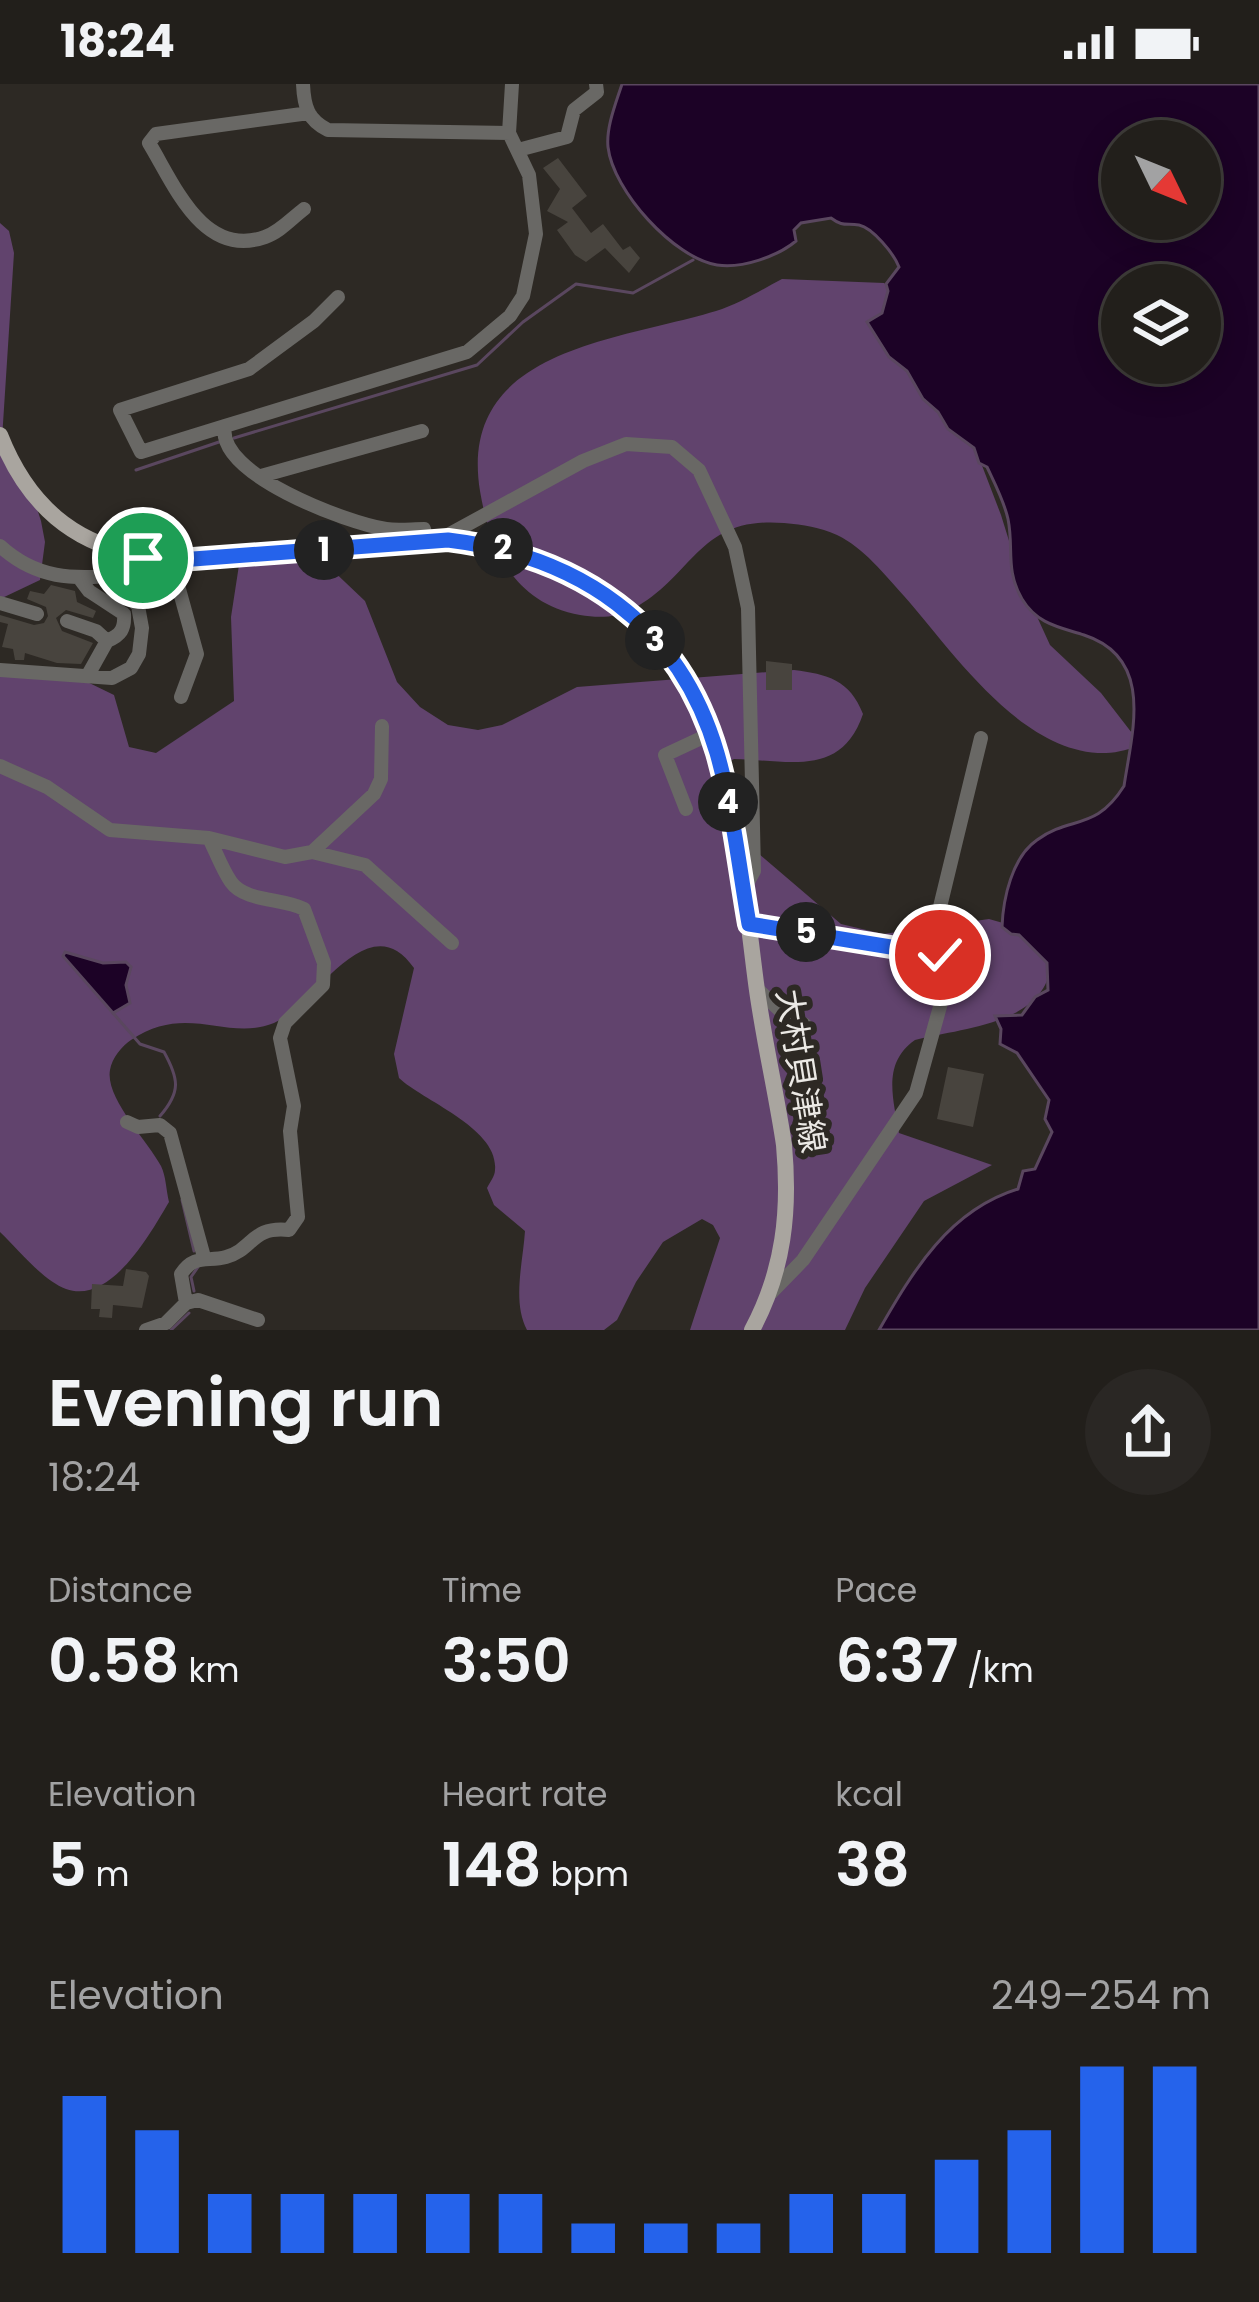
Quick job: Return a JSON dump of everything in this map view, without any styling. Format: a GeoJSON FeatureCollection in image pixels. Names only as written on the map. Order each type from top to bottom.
{"type":"FeatureCollection","features":[{"type":"Feature","properties":{"kind":"main road","name":"大村貝津線"},"geometry":{"type":"LineString","coordinates":[[0,439],[38,501],[60,523],[89,541],[126,554],[171,560],[433,540],[492,545],[558,566],[618,602],[679,669],[710,734],[727,790],[789,1190],[776,1283],[752,1330]]}},
{"type":"Feature","properties":{"kind":"street"},"geometry":{"type":"LineString","coordinates":[[303,84],[308,113],[314,123],[328,130],[509,133]]}},
{"type":"Feature","properties":{"kind":"street"},"geometry":{"type":"LineString","coordinates":[[338,297],[249,368],[120,410],[141,452],[467,352],[493,334],[523,296],[536,234],[534,200],[509,133],[512,84]]}},
{"type":"Feature","properties":{"kind":"street"},"geometry":{"type":"LineString","coordinates":[[520,153],[567,137],[574,110],[597,92],[596,84]]}},
{"type":"Feature","properties":{"kind":"street"},"geometry":{"type":"LineString","coordinates":[[304,208],[264,238],[221,237],[197,221],[149,142],[156,134],[308,113]]}},
{"type":"Feature","properties":{"kind":"street"},"geometry":{"type":"LineString","coordinates":[[520,153],[571,145]]}},
{"type":"Feature","properties":{"kind":"street"},"geometry":{"type":"LineString","coordinates":[[225,426],[223,437],[230,451],[261,476],[316,508],[388,530],[424,529],[433,540],[583,461],[626,444],[672,447],[699,470],[735,548],[748,608],[754,871],[743,891]]}},
{"type":"Feature","properties":{"kind":"street"},"geometry":{"type":"LineString","coordinates":[[261,476],[422,431]]}},
{"type":"Feature","properties":{"kind":"street"},"geometry":{"type":"LineString","coordinates":[[0,546],[34,571],[80,579],[120,575]]}},
{"type":"Feature","properties":{"kind":"street"},"geometry":{"type":"LineString","coordinates":[[0,670],[112,678],[131,668],[139,654],[142,628],[138,606],[117,584],[126,554]]}},
{"type":"Feature","properties":{"kind":"street"},"geometry":{"type":"LineString","coordinates":[[171,560],[197,654],[182,697]]}},
{"type":"Feature","properties":{"kind":"street"},"geometry":{"type":"LineString","coordinates":[[80,579],[88,591],[124,614],[125,626],[119,636],[107,641],[88,675]]}},
{"type":"Feature","properties":{"kind":"street"},"geometry":{"type":"LineString","coordinates":[[0,603],[38,614]]}},
{"type":"Feature","properties":{"kind":"street"},"geometry":{"type":"LineString","coordinates":[[67,621],[96,631],[107,641]]}},
{"type":"Feature","properties":{"kind":"street"},"geometry":{"type":"LineString","coordinates":[[312,852],[374,794],[381,779],[382,726]]}},
{"type":"Feature","properties":{"kind":"street"},"geometry":{"type":"LineString","coordinates":[[686,809],[665,755],[710,734]]}},
{"type":"Feature","properties":{"kind":"street"},"geometry":{"type":"LineString","coordinates":[[771,1292],[802,1260],[916,1093],[954,940],[939,911],[981,738]]}},
{"type":"Feature","properties":{"kind":"street"},"geometry":{"type":"LineString","coordinates":[[0,766],[47,787],[110,830],[209,838],[285,856],[312,852],[365,865],[452,944]]}},
{"type":"Feature","properties":{"kind":"street"},"geometry":{"type":"LineString","coordinates":[[186,1304],[181,1274],[187,1265],[204,1257],[228,1257],[262,1231],[289,1230],[298,1217],[290,1131],[294,1106],[280,1038],[284,1023],[323,985],[324,963],[304,909],[241,892],[209,838]]}},
{"type":"Feature","properties":{"kind":"street"},"geometry":{"type":"LineString","coordinates":[[749,924],[940,955],[950,951]]}},
{"type":"Feature","properties":{"kind":"street"},"geometry":{"type":"LineString","coordinates":[[757,989],[783,1013],[806,1025]]}},
{"type":"Feature","properties":{"kind":"street"},"geometry":{"type":"LineString","coordinates":[[127,1122],[138,1127],[160,1125],[170,1133],[204,1257]]}},
{"type":"Feature","properties":{"kind":"street"},"geometry":{"type":"LineString","coordinates":[[146,1330],[166,1323],[186,1304],[198,1300],[258,1320]]}},
{"type":"Feature","properties":{"kind":"shaded area"},"geometry":{"type":"Polygon","coordinates":[[[622,84],[1259,84],[1259,1330],[879,1330],[935,1245],[972,1212],[1018,1189],[1023,1171],[1035,1169],[1052,1132],[1045,1119],[1049,1100],[1017,1053],[1000,1044],[1001,1029],[995,1016],[1022,1015],[1035,997],[1048,990],[1047,963],[1019,935],[1002,927],[1004,904],[1010,879],[1028,847],[1049,832],[1093,817],[1124,786],[1134,721],[1130,679],[1106,646],[1042,619],[1022,599],[1012,569],[1006,512],[987,467],[923,399],[867,322],[882,313],[886,284],[899,267],[882,242],[865,227],[831,218],[801,223],[794,230],[796,241],[770,256],[727,266],[700,260],[648,220],[621,183],[608,147],[622,84]]]}},
{"type":"Feature","properties":{"kind":"shaded area"},"geometry":{"type":"Polygon","coordinates":[[[0,223],[9,231],[14,253],[2,439],[33,496],[45,542],[40,580],[0,599],[0,223]]]}},
{"type":"Feature","properties":{"kind":"shaded area"},"geometry":{"type":"Polygon","coordinates":[[[782,279],[884,283],[911,308],[958,403],[1023,586],[1050,645],[1101,693],[1142,746],[1106,753],[1075,749],[1018,719],[992,697],[873,562],[847,540],[818,528],[755,523],[733,529],[715,538],[654,595],[614,616],[557,609],[538,599],[509,571],[485,513],[479,444],[493,407],[518,380],[552,359],[716,311],[782,279]]]}},
{"type":"Feature","properties":{"kind":"shaded area"},"geometry":{"type":"Polygon","coordinates":[[[292,556],[326,564],[365,601],[397,682],[420,707],[448,725],[478,730],[502,725],[577,687],[794,670],[836,681],[851,693],[863,714],[841,748],[811,761],[734,759],[722,765],[715,783],[720,807],[752,848],[841,924],[883,934],[989,919],[1017,927],[1051,966],[1045,986],[1017,1012],[976,1027],[915,1040],[898,1059],[892,1082],[899,1133],[992,1165],[924,1201],[865,1288],[845,1330],[690,1330],[720,1238],[713,1225],[702,1219],[663,1242],[617,1320],[604,1330],[527,1330],[519,1295],[525,1231],[494,1205],[487,1188],[495,1172],[493,1155],[485,1141],[399,1078],[394,1054],[414,968],[396,951],[378,946],[342,964],[274,1023],[256,1028],[170,1024],[131,1040],[118,1053],[110,1070],[114,1093],[161,1166],[169,1202],[140,1248],[113,1277],[83,1291],[66,1289],[39,1271],[0,1232],[0,671],[77,677],[114,695],[129,747],[156,753],[234,701],[231,617],[239,565],[292,556]]]}},
{"type":"Feature","properties":{"kind":"shaded area"},"geometry":{"type":"Polygon","coordinates":[[[65,952],[103,963],[126,962],[131,967],[126,985],[130,1003],[113,1013],[63,956],[65,952]]]}},
{"type":"Feature","properties":{"kind":"building"},"geometry":{"type":"Polygon","coordinates":[[[558,158],[587,196],[572,208],[591,233],[603,224],[623,250],[630,246],[640,258],[629,273],[605,248],[586,262],[557,230],[568,222],[547,211],[560,189],[543,168],[558,158]]]}},
{"type":"Feature","properties":{"kind":"building"},"geometry":{"type":"Polygon","coordinates":[[[51,585],[75,591],[77,602],[96,611],[93,618],[66,610],[56,618],[62,631],[93,643],[81,664],[57,663],[25,653],[24,660],[15,660],[13,649],[2,647],[8,624],[0,622],[0,615],[34,625],[44,623],[46,607],[27,599],[30,591],[44,594],[51,585]]]}},
{"type":"Feature","properties":{"kind":"building"},"geometry":{"type":"Polygon","coordinates":[[[766,661],[792,664],[792,690],[766,690],[766,661]]]}},
{"type":"Feature","properties":{"kind":"building"},"geometry":{"type":"Polygon","coordinates":[[[948,1067],[984,1074],[973,1127],[937,1119],[948,1067]]]}},
{"type":"Feature","properties":{"kind":"building"},"geometry":{"type":"Polygon","coordinates":[[[126,1269],[149,1276],[142,1308],[113,1305],[112,1318],[99,1317],[100,1309],[91,1309],[92,1284],[123,1286],[126,1269]]]}},
{"type":"Feature","properties":{"kind":"waterway"},"geometry":{"type":"LineString","coordinates":[[234,438],[477,365],[523,322],[576,284],[633,293],[693,260]]}},
{"type":"Feature","properties":{"kind":"waterway"},"geometry":{"type":"LineString","coordinates":[[136,470],[219,442]]}},
{"type":"Feature","properties":{"kind":"waterway"},"geometry":{"type":"LineString","coordinates":[[113,1013],[140,1044],[164,1052],[169,1062],[174,1092],[160,1116]]}},
{"type":"Feature","properties":{"kind":"waterway"},"geometry":{"type":"LineString","coordinates":[[182,1200],[194,1251]]}},
{"type":"Feature","properties":{"kind":"waterway"},"geometry":{"type":"LineString","coordinates":[[194,1291],[191,1277],[198,1267]]}},
{"type":"Feature","properties":{"kind":"waterway"},"geometry":{"type":"LineString","coordinates":[[171,1330],[189,1313]]}},
{"type":"Feature","properties":{"kind":"route"},"geometry":{"type":"LineString","coordinates":[[143,558],[180,560],[448,540],[492,545],[558,566],[618,602],[646,629],[679,669],[700,707],[727,790],[749,924],[940,955]]}}]}
